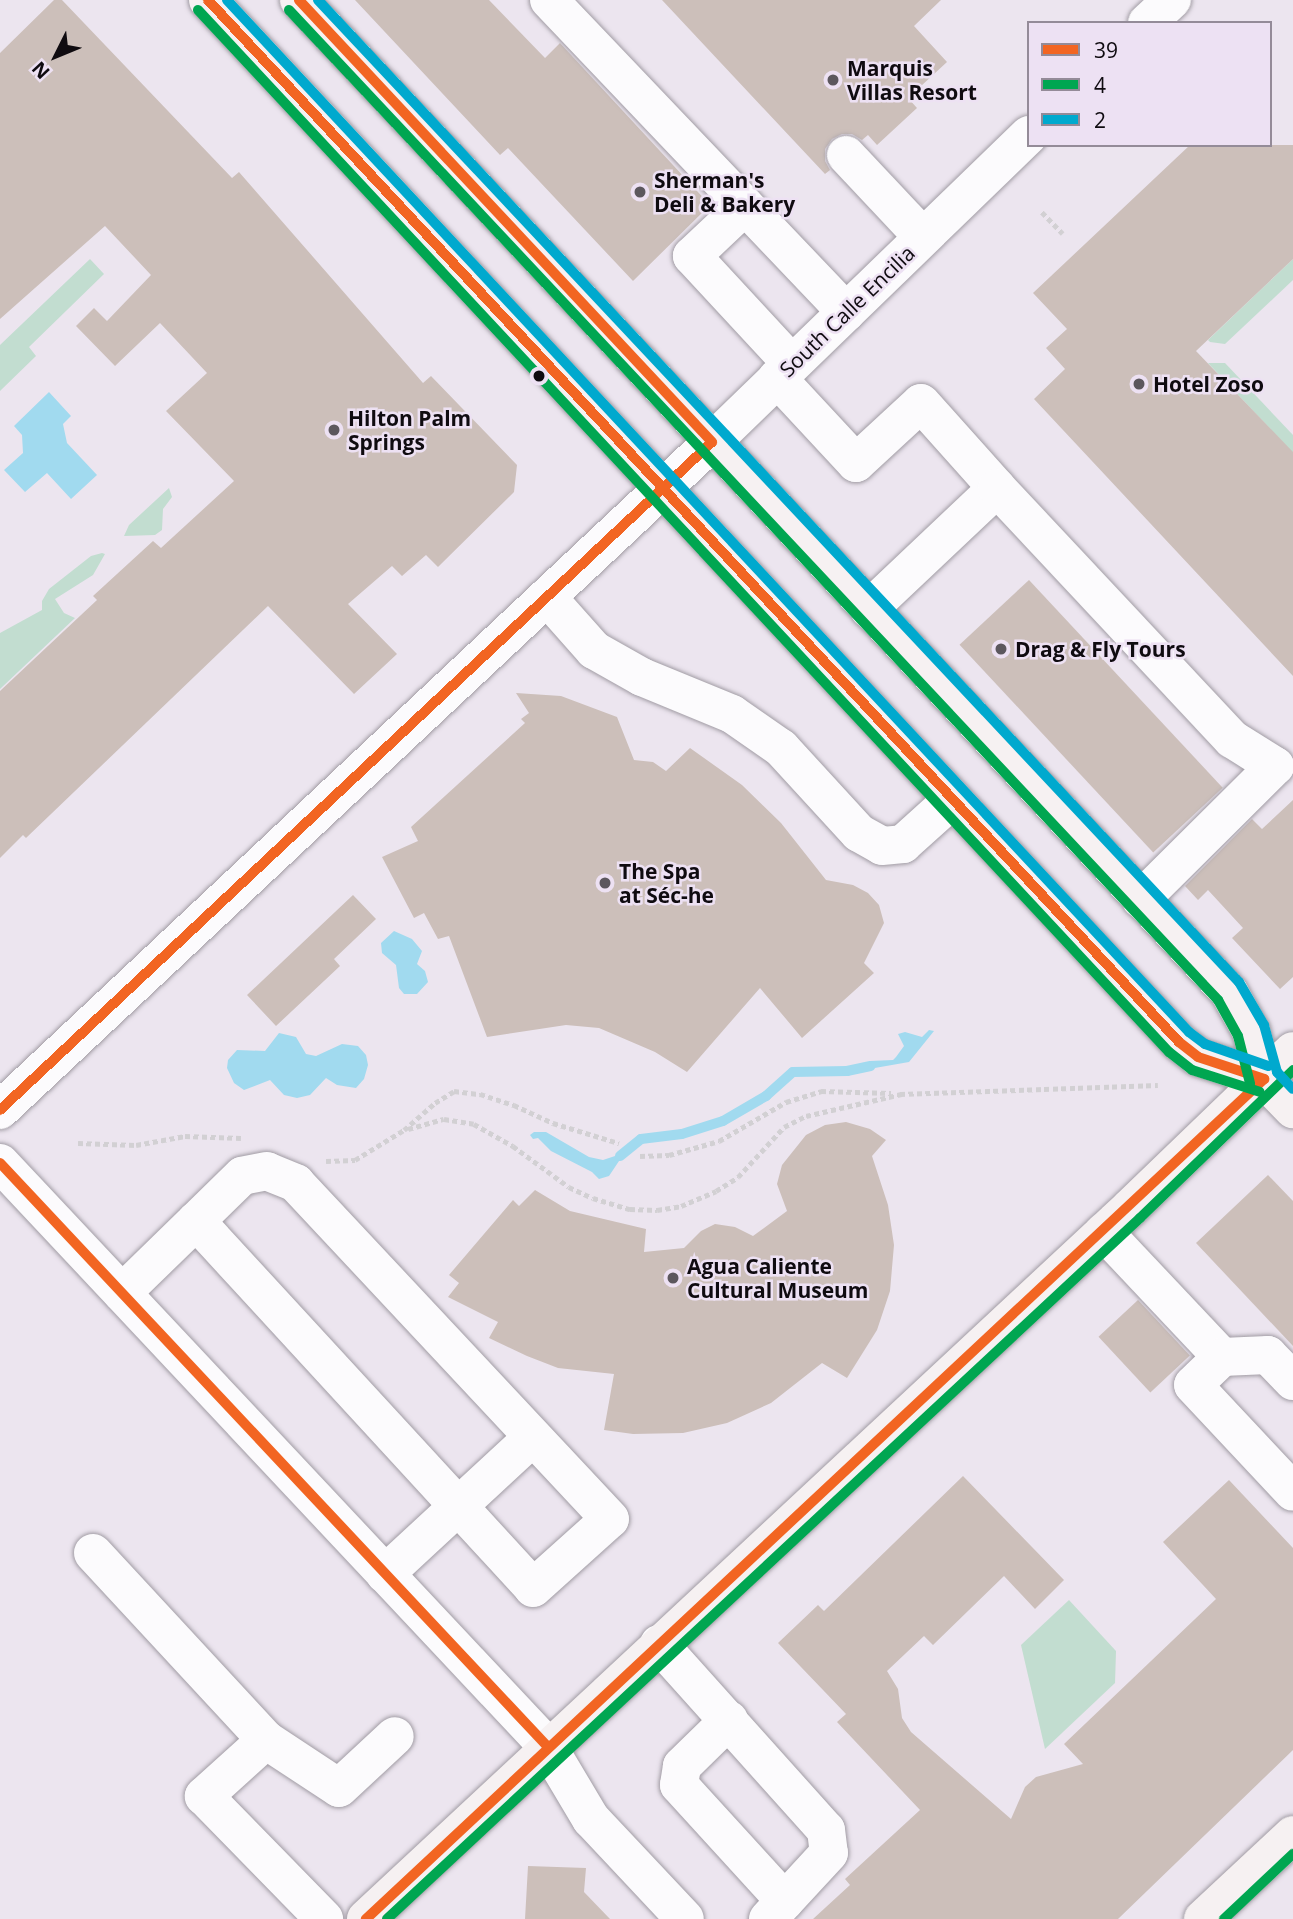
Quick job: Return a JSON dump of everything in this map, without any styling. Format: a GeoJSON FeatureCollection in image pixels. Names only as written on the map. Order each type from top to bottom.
{"type":"FeatureCollection","features":[{"type":"Feature","properties":{"kind":"main road"},"geometry":{"type":"LineString","coordinates":[[208,0],[1179,1042],[1198,1057],[1264,1079],[1293,1109]]}},
{"type":"Feature","properties":{"kind":"main road"},"geometry":{"type":"LineString","coordinates":[[299,0],[1229,992],[1251,1031],[1264,1079]]}},
{"type":"Feature","properties":{"kind":"main road"},"geometry":{"type":"LineString","coordinates":[[373,1917],[548,1747],[1104,1232],[1293,1051]]}},
{"type":"Feature","properties":{"kind":"main road"},"geometry":{"type":"LineString","coordinates":[[1221,1913],[1293,1835]]}},
{"type":"Feature","properties":{"kind":"street"},"geometry":{"type":"LineString","coordinates":[[549,0],[846,312]]}},
{"type":"Feature","properties":{"kind":"street"},"geometry":{"type":"LineString","coordinates":[[1149,21],[1172,0]]}},
{"type":"Feature","properties":{"kind":"street","name":"South Calle Encilia"},"geometry":{"type":"LineString","coordinates":[[0,1110],[712,442],[1027,137]]}},
{"type":"Feature","properties":{"kind":"street"},"geometry":{"type":"LineString","coordinates":[[846,155],[923,237]]}},
{"type":"Feature","properties":{"kind":"street"},"geometry":{"type":"LineString","coordinates":[[745,206],[692,256],[856,463],[921,403],[1232,739],[1284,763],[1141,899]]}},
{"type":"Feature","properties":{"kind":"street"},"geometry":{"type":"LineString","coordinates":[[869,609],[997,488]]}},
{"type":"Feature","properties":{"kind":"street"},"geometry":{"type":"LineString","coordinates":[[547,597],[594,650],[642,677],[732,714],[780,748],[859,833],[882,846],[903,844],[953,799]]}},
{"type":"Feature","properties":{"kind":"street"},"geometry":{"type":"LineString","coordinates":[[0,1163],[548,1747],[591,1819],[685,1919]]}},
{"type":"Feature","properties":{"kind":"street"},"geometry":{"type":"LineString","coordinates":[[122,1293],[242,1176],[267,1171],[296,1183],[610,1519],[533,1588],[196,1221]]}},
{"type":"Feature","properties":{"kind":"street"},"geometry":{"type":"LineString","coordinates":[[1104,1232],[1222,1357]]}},
{"type":"Feature","properties":{"kind":"street"},"geometry":{"type":"LineString","coordinates":[[1293,1381],[1268,1355],[1222,1357],[1193,1385],[1293,1492]]}},
{"type":"Feature","properties":{"kind":"street"},"geometry":{"type":"LineString","coordinates":[[385,1574],[532,1437]]}},
{"type":"Feature","properties":{"kind":"street"},"geometry":{"type":"LineString","coordinates":[[93,1553],[266,1740],[339,1788],[395,1736]]}},
{"type":"Feature","properties":{"kind":"street"},"geometry":{"type":"LineString","coordinates":[[659,1644],[729,1720],[826,1830],[829,1853],[777,1910],[678,1785],[682,1766],[729,1720]]}},
{"type":"Feature","properties":{"kind":"street"},"geometry":{"type":"LineString","coordinates":[[266,1740],[204,1796],[324,1919]]}},
{"type":"Feature","properties":{"kind":"path"},"geometry":{"type":"LineString","coordinates":[[1042,212],[1063,234]]}},
{"type":"Feature","properties":{"kind":"path"},"geometry":{"type":"LineString","coordinates":[[640,1156],[669,1154],[719,1141],[786,1102],[821,1091],[901,1094],[1158,1085]]}},
{"type":"Feature","properties":{"kind":"path"},"geometry":{"type":"LineString","coordinates":[[321,1162],[355,1160],[404,1130],[435,1103],[454,1091],[480,1094],[514,1105],[564,1127],[620,1143]]}},
{"type":"Feature","properties":{"kind":"path"},"geometry":{"type":"LineString","coordinates":[[404,1130],[444,1119],[474,1124],[513,1146],[569,1187],[593,1198],[630,1209],[657,1210],[681,1206],[716,1191],[738,1177],[784,1127],[806,1116],[901,1094]]}},
{"type":"Feature","properties":{"kind":"path"},"geometry":{"type":"LineString","coordinates":[[78,1143],[136,1145],[185,1136],[246,1139]]}},
{"type":"Feature","properties":{"kind":"green space"},"geometry":{"type":"Polygon","coordinates":[[[90,259],[104,274],[29,347],[36,356],[0,391],[0,345],[90,259]]]}},
{"type":"Feature","properties":{"kind":"green space"},"geometry":{"type":"Polygon","coordinates":[[[1293,259],[1293,280],[1225,344],[1208,340],[1293,259]]]}},
{"type":"Feature","properties":{"kind":"green space"},"geometry":{"type":"Polygon","coordinates":[[[1208,363],[1225,363],[1293,435],[1293,453],[1208,363]]]}},
{"type":"Feature","properties":{"kind":"green space"},"geometry":{"type":"Polygon","coordinates":[[[169,488],[172,497],[163,509],[162,530],[155,535],[124,536],[129,525],[169,488]]]}},
{"type":"Feature","properties":{"kind":"green space"},"geometry":{"type":"Polygon","coordinates":[[[105,554],[93,575],[55,599],[64,613],[75,618],[0,689],[0,633],[42,610],[42,601],[49,589],[91,556],[105,554]]]}},
{"type":"Feature","properties":{"kind":"green space"},"geometry":{"type":"Polygon","coordinates":[[[1069,1600],[1116,1651],[1115,1683],[1045,1749],[1021,1645],[1069,1600]]]}},
{"type":"Feature","properties":{"kind":"water"},"geometry":{"type":"Polygon","coordinates":[[[49,392],[71,416],[63,424],[67,443],[97,475],[71,499],[47,473],[25,492],[4,470],[23,453],[22,435],[14,426],[49,392]]]}},
{"type":"Feature","properties":{"kind":"water"},"geometry":{"type":"Polygon","coordinates":[[[394,931],[412,939],[422,951],[417,964],[425,971],[428,982],[417,994],[404,994],[399,988],[396,965],[382,953],[381,943],[394,931]]]}},
{"type":"Feature","properties":{"kind":"water"},"geometry":{"type":"Polygon","coordinates":[[[929,1030],[934,1031],[909,1062],[869,1069],[870,1061],[893,1060],[896,1057],[904,1046],[898,1034],[905,1032],[922,1037],[929,1030]]]}},
{"type":"Feature","properties":{"kind":"water"},"geometry":{"type":"Polygon","coordinates":[[[279,1033],[296,1037],[306,1054],[316,1056],[342,1044],[358,1046],[366,1055],[368,1065],[364,1079],[356,1088],[337,1085],[326,1078],[310,1095],[297,1098],[284,1095],[270,1080],[244,1090],[234,1083],[227,1068],[228,1060],[237,1050],[265,1051],[279,1033]]]}},
{"type":"Feature","properties":{"kind":"water"},"geometry":{"type":"Polygon","coordinates":[[[534,1132],[546,1132],[589,1157],[603,1160],[618,1155],[621,1158],[609,1176],[599,1179],[592,1172],[551,1151],[538,1138],[533,1139],[530,1135],[534,1132]]]}},
{"type":"Feature","properties":{"kind":"building","name":"Hilton Palm Springs"},"geometry":{"type":"Polygon","coordinates":[[[54,0],[62,0],[232,178],[239,172],[423,383],[431,376],[517,465],[514,492],[438,567],[426,555],[402,576],[392,566],[348,604],[397,654],[354,694],[268,606],[26,838],[23,835],[0,858],[0,691],[97,600],[93,596],[153,541],[161,548],[234,481],[166,411],[207,373],[160,323],[115,366],[76,326],[94,308],[107,321],[151,275],[105,226],[0,319],[0,53],[54,0]]]}},
{"type":"Feature","properties":{"kind":"building"},"geometry":{"type":"Polygon","coordinates":[[[355,0],[489,0],[545,58],[560,43],[710,205],[633,281],[508,148],[500,155],[355,0]]]}},
{"type":"Feature","properties":{"kind":"building","name":"Marquis Villas Resort"},"geometry":{"type":"Polygon","coordinates":[[[662,0],[941,0],[914,26],[947,62],[908,98],[917,108],[877,145],[868,135],[862,140],[852,134],[842,134],[832,139],[825,149],[825,161],[830,170],[825,174],[662,0]]]}},
{"type":"Feature","properties":{"kind":"building","name":"Hotel Zoso"},"geometry":{"type":"Polygon","coordinates":[[[1293,145],[1293,259],[1196,351],[1293,452],[1293,676],[1034,399],[1065,369],[1046,348],[1067,329],[1033,293],[1188,147],[1293,145]]]}},
{"type":"Feature","properties":{"kind":"building"},"geometry":{"type":"Polygon","coordinates":[[[1029,580],[1223,788],[1153,852],[960,645],[1029,580]]]}},
{"type":"Feature","properties":{"kind":"building","name":"The Spa at Séc-he"},"geometry":{"type":"Polygon","coordinates":[[[516,693],[561,696],[617,717],[634,760],[653,762],[666,771],[690,748],[742,785],[781,823],[826,880],[853,885],[868,893],[879,905],[884,923],[864,963],[874,973],[802,1038],[760,988],[687,1072],[655,1052],[599,1028],[566,1025],[487,1037],[449,936],[438,939],[424,913],[414,918],[382,857],[418,841],[411,827],[525,723],[521,719],[529,713],[516,693]]]}},
{"type":"Feature","properties":{"kind":"building"},"geometry":{"type":"Polygon","coordinates":[[[1293,800],[1293,977],[1280,989],[1232,938],[1243,928],[1208,890],[1198,900],[1185,886],[1252,819],[1262,829],[1293,800]]]}},
{"type":"Feature","properties":{"kind":"building"},"geometry":{"type":"Polygon","coordinates":[[[353,895],[376,919],[334,959],[340,966],[276,1026],[247,995],[353,895]]]}},
{"type":"Feature","properties":{"kind":"building","name":"Agua Caliente Cultural Museum"},"geometry":{"type":"Polygon","coordinates":[[[846,1122],[870,1129],[886,1140],[872,1156],[888,1205],[894,1245],[890,1291],[877,1330],[847,1378],[822,1363],[771,1403],[727,1423],[683,1433],[633,1434],[604,1430],[614,1374],[558,1368],[527,1356],[489,1338],[498,1322],[448,1297],[459,1283],[449,1275],[513,1200],[519,1206],[535,1190],[570,1211],[646,1229],[644,1252],[684,1248],[701,1231],[715,1224],[735,1227],[753,1236],[787,1211],[777,1184],[782,1165],[806,1135],[825,1125],[846,1122]]]}},
{"type":"Feature","properties":{"kind":"building"},"geometry":{"type":"Polygon","coordinates":[[[1268,1175],[1293,1201],[1293,1346],[1196,1243],[1268,1175]]]}},
{"type":"Feature","properties":{"kind":"building"},"geometry":{"type":"Polygon","coordinates":[[[1138,1300],[1190,1356],[1150,1392],[1099,1337],[1138,1300]]]}},
{"type":"Feature","properties":{"kind":"building"},"geometry":{"type":"Polygon","coordinates":[[[963,1476],[1064,1580],[1035,1609],[1004,1576],[933,1645],[924,1636],[887,1671],[898,1689],[902,1718],[911,1732],[1011,1819],[1025,1787],[1036,1777],[1083,1764],[1064,1744],[1216,1599],[1163,1542],[1229,1480],[1293,1548],[1293,1750],[1118,1919],[813,1919],[850,1885],[845,1879],[920,1810],[837,1722],[846,1714],[778,1643],[818,1605],[824,1611],[963,1476]]]}},
{"type":"Feature","properties":{"kind":"building"},"geometry":{"type":"Polygon","coordinates":[[[528,1866],[586,1868],[584,1892],[610,1919],[525,1919],[528,1866]]]}},
{"type":"Feature","properties":{"kind":"waterway"},"geometry":{"type":"LineString","coordinates":[[620,1156],[641,1139],[682,1134],[723,1121],[766,1096],[793,1072],[847,1071],[870,1066]]}},
{"type":"Feature","properties":{"kind":"transit line","name":"39"},"geometry":{"type":"LineString","coordinates":[[208,0],[1179,1042],[1198,1057],[1264,1079],[366,1919]]}},
{"type":"Feature","properties":{"kind":"transit line","name":"2"},"geometry":{"type":"LineString","coordinates":[[227,0],[1189,1032],[1205,1044],[1268,1066]]}},
{"type":"Feature","properties":{"kind":"transit line","name":"39"},"geometry":{"type":"LineString","coordinates":[[0,1110],[712,442],[299,0]]}},
{"type":"Feature","properties":{"kind":"transit line","name":"2"},"geometry":{"type":"LineString","coordinates":[[318,0],[1239,982],[1264,1025],[1277,1072],[1293,1089]]}},
{"type":"Feature","properties":{"kind":"transit line","name":"4"},"geometry":{"type":"LineString","coordinates":[[198,10],[1169,1052],[1192,1070],[1260,1092]]}},
{"type":"Feature","properties":{"kind":"transit line","name":"4"},"geometry":{"type":"LineString","coordinates":[[289,10],[1218,1000],[1238,1036],[1250,1083]]}},
{"type":"Feature","properties":{"kind":"transit line","name":"4"},"geometry":{"type":"LineString","coordinates":[[387,1919],[1140,1218],[1293,1070]]}},
{"type":"Feature","properties":{"kind":"transit line","name":"39"},"geometry":{"type":"LineString","coordinates":[[0,1163],[548,1747]]}},
{"type":"Feature","properties":{"kind":"transit line","name":"4"},"geometry":{"type":"LineString","coordinates":[[1224,1919],[1293,1854]]}},
{"type":"Feature","properties":{"kind":"place","name":"Marquis Villas Resort"},"geometry":{"type":"Point","coordinates":[833,80]}},
{"type":"Feature","properties":{"kind":"place","name":"Sherman's Deli & Bakery"},"geometry":{"type":"Point","coordinates":[640,192]}},
{"type":"Feature","properties":{"kind":"place","name":"Hotel Zoso"},"geometry":{"type":"Point","coordinates":[1139,384]}},
{"type":"Feature","properties":{"kind":"place","name":"Hilton Palm Springs"},"geometry":{"type":"Point","coordinates":[334,430]}},
{"type":"Feature","properties":{"kind":"place","name":"Drag & Fly Tours"},"geometry":{"type":"Point","coordinates":[1001,649]}},
{"type":"Feature","properties":{"kind":"place","name":"The Spa at Séc-he"},"geometry":{"type":"Point","coordinates":[605,883]}},
{"type":"Feature","properties":{"kind":"place","name":"Agua Caliente Cultural Museum"},"geometry":{"type":"Point","coordinates":[673,1278]}}]}
